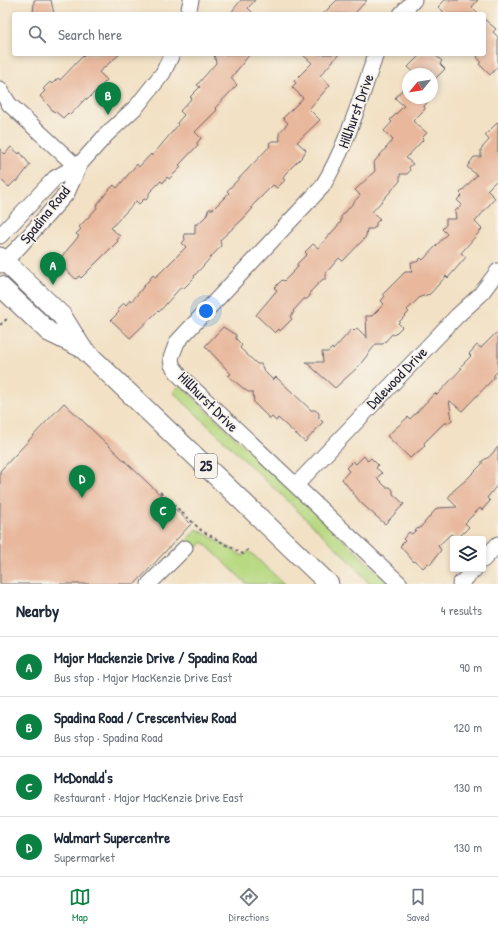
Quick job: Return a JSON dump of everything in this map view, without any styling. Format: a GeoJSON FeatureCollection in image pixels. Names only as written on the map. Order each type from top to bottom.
{"type":"FeatureCollection","features":[{"type":"Feature","properties":{"kind":"main road","name":"25"},"geometry":{"type":"LineString","coordinates":[[1,261],[62,316],[82,348],[329,584]]}},
{"type":"Feature","properties":{"kind":"main road","name":"25"},"geometry":{"type":"LineString","coordinates":[[0,286],[49,332],[82,348]]}},
{"type":"Feature","properties":{"kind":"street"},"geometry":{"type":"LineString","coordinates":[[188,12],[191,0]]}},
{"type":"Feature","properties":{"kind":"street"},"geometry":{"type":"LineString","coordinates":[[403,12],[414,0]]}},
{"type":"Feature","properties":{"kind":"street","name":"Spadina Road"},"geometry":{"type":"LineString","coordinates":[[0,236],[55,178],[78,165],[106,135],[137,106],[163,73],[171,56]]}},
{"type":"Feature","properties":{"kind":"street","name":"Hillhurst Drive"},"geometry":{"type":"LineString","coordinates":[[375,56],[346,140],[335,167],[322,187],[177,342],[171,358],[172,365],[190,387],[400,584]]}},
{"type":"Feature","properties":{"kind":"street"},"geometry":{"type":"LineString","coordinates":[[0,89],[10,104],[78,165]]}},
{"type":"Feature","properties":{"kind":"street","name":"Spadina Road"},"geometry":{"type":"LineString","coordinates":[[1,261],[67,193],[78,165]]}},
{"type":"Feature","properties":{"kind":"street","name":"Dalewood Drive"},"geometry":{"type":"LineString","coordinates":[[296,485],[457,316],[480,295],[498,271]]}},
{"type":"Feature","properties":{"kind":"street"},"geometry":{"type":"LineString","coordinates":[[486,557],[498,544]]}},
{"type":"Feature","properties":{"kind":"street"},"geometry":{"type":"LineString","coordinates":[[149,584],[185,548]]}},
{"type":"Feature","properties":{"kind":"street"},"geometry":{"type":"LineString","coordinates":[[460,584],[472,572]]}},
{"type":"Feature","properties":{"kind":"path"},"geometry":{"type":"LineString","coordinates":[[0,325],[8,318]]}},
{"type":"Feature","properties":{"kind":"path"},"geometry":{"type":"LineString","coordinates":[[160,492],[202,531],[243,554],[250,548]]}},
{"type":"Feature","properties":{"kind":"green space"},"geometry":{"type":"Polygon","coordinates":[[[180,385],[390,584],[370,584],[349,560],[173,392],[180,385]]]}},
{"type":"Feature","properties":{"kind":"green space"},"geometry":{"type":"Polygon","coordinates":[[[197,529],[243,556],[249,551],[284,584],[247,584],[203,542],[195,550],[186,541],[197,529]]]}},
{"type":"Feature","properties":{"kind":"building"},"geometry":{"type":"Polygon","coordinates":[[[34,0],[51,0],[54,12],[33,12],[34,0]]]}},
{"type":"Feature","properties":{"kind":"building"},"geometry":{"type":"Polygon","coordinates":[[[241,0],[255,0],[248,8],[252,12],[232,12],[241,0]]]}},
{"type":"Feature","properties":{"kind":"building"},"geometry":{"type":"Polygon","coordinates":[[[337,0],[367,0],[356,12],[325,12],[337,0]]]}},
{"type":"Feature","properties":{"kind":"building"},"geometry":{"type":"Polygon","coordinates":[[[445,0],[478,0],[472,7],[477,12],[443,12],[438,7],[445,0]]]}},
{"type":"Feature","properties":{"kind":"building"},"geometry":{"type":"Polygon","coordinates":[[[486,21],[496,29],[493,32],[498,37],[498,66],[490,75],[479,64],[481,62],[477,57],[486,56],[486,21]]]}},
{"type":"Feature","properties":{"kind":"building"},"geometry":{"type":"Polygon","coordinates":[[[83,56],[118,56],[99,72],[107,80],[87,100],[86,98],[70,115],[68,113],[63,118],[55,111],[54,112],[40,96],[45,91],[43,89],[50,82],[52,84],[58,78],[60,80],[83,56]]]}},
{"type":"Feature","properties":{"kind":"building"},"geometry":{"type":"Polygon","coordinates":[[[214,56],[248,56],[231,78],[237,85],[215,108],[217,110],[195,132],[201,138],[197,143],[198,145],[179,165],[181,167],[169,179],[167,177],[163,183],[161,181],[149,193],[146,200],[144,199],[139,204],[136,201],[111,228],[120,236],[117,240],[118,241],[81,278],[79,276],[76,279],[57,262],[79,236],[76,234],[81,229],[79,227],[97,208],[96,206],[107,192],[114,185],[117,188],[137,164],[139,167],[151,154],[152,156],[178,125],[177,123],[184,115],[180,111],[192,98],[190,97],[200,87],[197,85],[216,63],[214,56]]]}},
{"type":"Feature","properties":{"kind":"building"},"geometry":{"type":"Polygon","coordinates":[[[304,56],[337,56],[320,76],[330,85],[309,109],[320,120],[297,142],[306,150],[303,156],[285,174],[283,179],[285,180],[277,188],[273,185],[251,207],[253,208],[242,220],[220,240],[221,246],[194,276],[195,277],[183,289],[181,287],[159,312],[158,311],[130,338],[111,320],[119,312],[117,310],[124,303],[126,305],[130,300],[132,301],[153,275],[155,277],[159,274],[186,247],[182,243],[185,240],[184,234],[195,234],[195,224],[198,224],[206,216],[209,209],[213,209],[229,193],[227,191],[270,146],[269,143],[272,141],[280,141],[279,133],[288,123],[283,118],[303,98],[292,87],[296,83],[294,81],[312,63],[304,56]]]}},
{"type":"Feature","properties":{"kind":"building"},"geometry":{"type":"Polygon","coordinates":[[[419,56],[436,56],[442,61],[440,64],[445,69],[438,76],[438,68],[408,67],[419,56]]]}},
{"type":"Feature","properties":{"kind":"building"},"geometry":{"type":"Polygon","coordinates":[[[402,90],[402,104],[426,104],[424,106],[425,109],[413,121],[427,133],[422,138],[423,140],[406,158],[413,164],[409,167],[410,171],[407,174],[400,174],[400,181],[372,212],[380,219],[376,223],[376,226],[373,229],[367,229],[364,239],[343,261],[339,258],[326,273],[326,279],[323,279],[310,292],[310,296],[307,299],[304,299],[293,311],[294,312],[290,317],[292,319],[280,331],[279,329],[275,333],[256,315],[277,290],[274,288],[282,280],[284,281],[298,267],[297,264],[307,254],[305,252],[313,244],[318,248],[341,222],[341,217],[360,195],[355,190],[375,171],[374,162],[393,140],[384,131],[392,122],[390,120],[404,106],[395,98],[402,90]]]}},
{"type":"Feature","properties":{"kind":"building"},"geometry":{"type":"Polygon","coordinates":[[[498,122],[498,179],[487,190],[495,198],[475,222],[482,229],[461,253],[466,257],[448,278],[446,276],[430,294],[420,297],[407,310],[409,312],[398,323],[402,327],[394,335],[392,334],[383,344],[376,344],[358,367],[335,388],[306,362],[323,362],[322,352],[328,352],[332,348],[333,350],[352,329],[354,331],[357,328],[367,338],[366,316],[372,316],[384,304],[381,301],[385,296],[383,294],[405,272],[412,272],[411,262],[417,262],[421,258],[423,260],[447,234],[442,229],[446,225],[446,219],[456,219],[455,211],[462,205],[457,200],[462,195],[460,193],[477,175],[467,167],[474,157],[481,157],[481,149],[489,140],[485,135],[498,122]]]}},
{"type":"Feature","properties":{"kind":"building"},"geometry":{"type":"Polygon","coordinates":[[[11,147],[19,154],[20,152],[30,165],[17,182],[16,180],[9,187],[0,179],[0,149],[5,154],[11,147]]]}},
{"type":"Feature","properties":{"kind":"building"},"geometry":{"type":"Polygon","coordinates":[[[223,327],[236,335],[236,339],[242,345],[240,348],[257,364],[261,364],[264,371],[273,380],[276,377],[311,410],[315,410],[319,413],[319,418],[323,422],[305,442],[278,418],[276,421],[272,417],[270,419],[254,403],[253,392],[248,392],[228,376],[231,374],[205,346],[223,327]]]}},
{"type":"Feature","properties":{"kind":"building"},"geometry":{"type":"Polygon","coordinates":[[[498,331],[498,371],[494,375],[494,378],[462,411],[449,400],[452,420],[448,423],[444,423],[424,443],[425,446],[410,458],[387,436],[408,417],[410,419],[435,393],[437,395],[462,368],[460,367],[471,356],[469,354],[477,345],[481,348],[498,331]]]}},
{"type":"Feature","properties":{"kind":"building"},"geometry":{"type":"Polygon","coordinates":[[[64,403],[191,524],[135,584],[0,584],[0,471],[64,403]]]}},
{"type":"Feature","properties":{"kind":"building"},"geometry":{"type":"Polygon","coordinates":[[[498,447],[498,484],[487,498],[490,501],[482,510],[480,508],[465,523],[469,527],[460,536],[453,536],[451,534],[438,546],[441,550],[430,565],[428,563],[423,568],[415,561],[414,562],[400,546],[405,541],[403,539],[409,532],[412,534],[418,528],[419,529],[437,508],[457,507],[448,498],[453,491],[482,464],[482,461],[489,457],[498,447]]]}},
{"type":"Feature","properties":{"kind":"building"},"geometry":{"type":"Polygon","coordinates":[[[364,456],[368,461],[371,458],[378,465],[376,468],[382,473],[377,478],[386,487],[390,487],[393,490],[393,494],[404,504],[385,524],[361,503],[342,479],[349,471],[346,468],[353,461],[356,464],[364,456]]]}},
{"type":"Feature","properties":{"kind":"place","name":"Spadina Road / Crescentview Road"},"geometry":{"type":"Point","coordinates":[108,115]}},
{"type":"Feature","properties":{"kind":"place","name":"Major Mackenzie Drive / Spadina Road"},"geometry":{"type":"Point","coordinates":[53,285]}},
{"type":"Feature","properties":{"kind":"place","name":"Walmart Supercentre"},"geometry":{"type":"Point","coordinates":[82,498]}},
{"type":"Feature","properties":{"kind":"place","name":"McDonald's"},"geometry":{"type":"Point","coordinates":[163,530]}}]}
